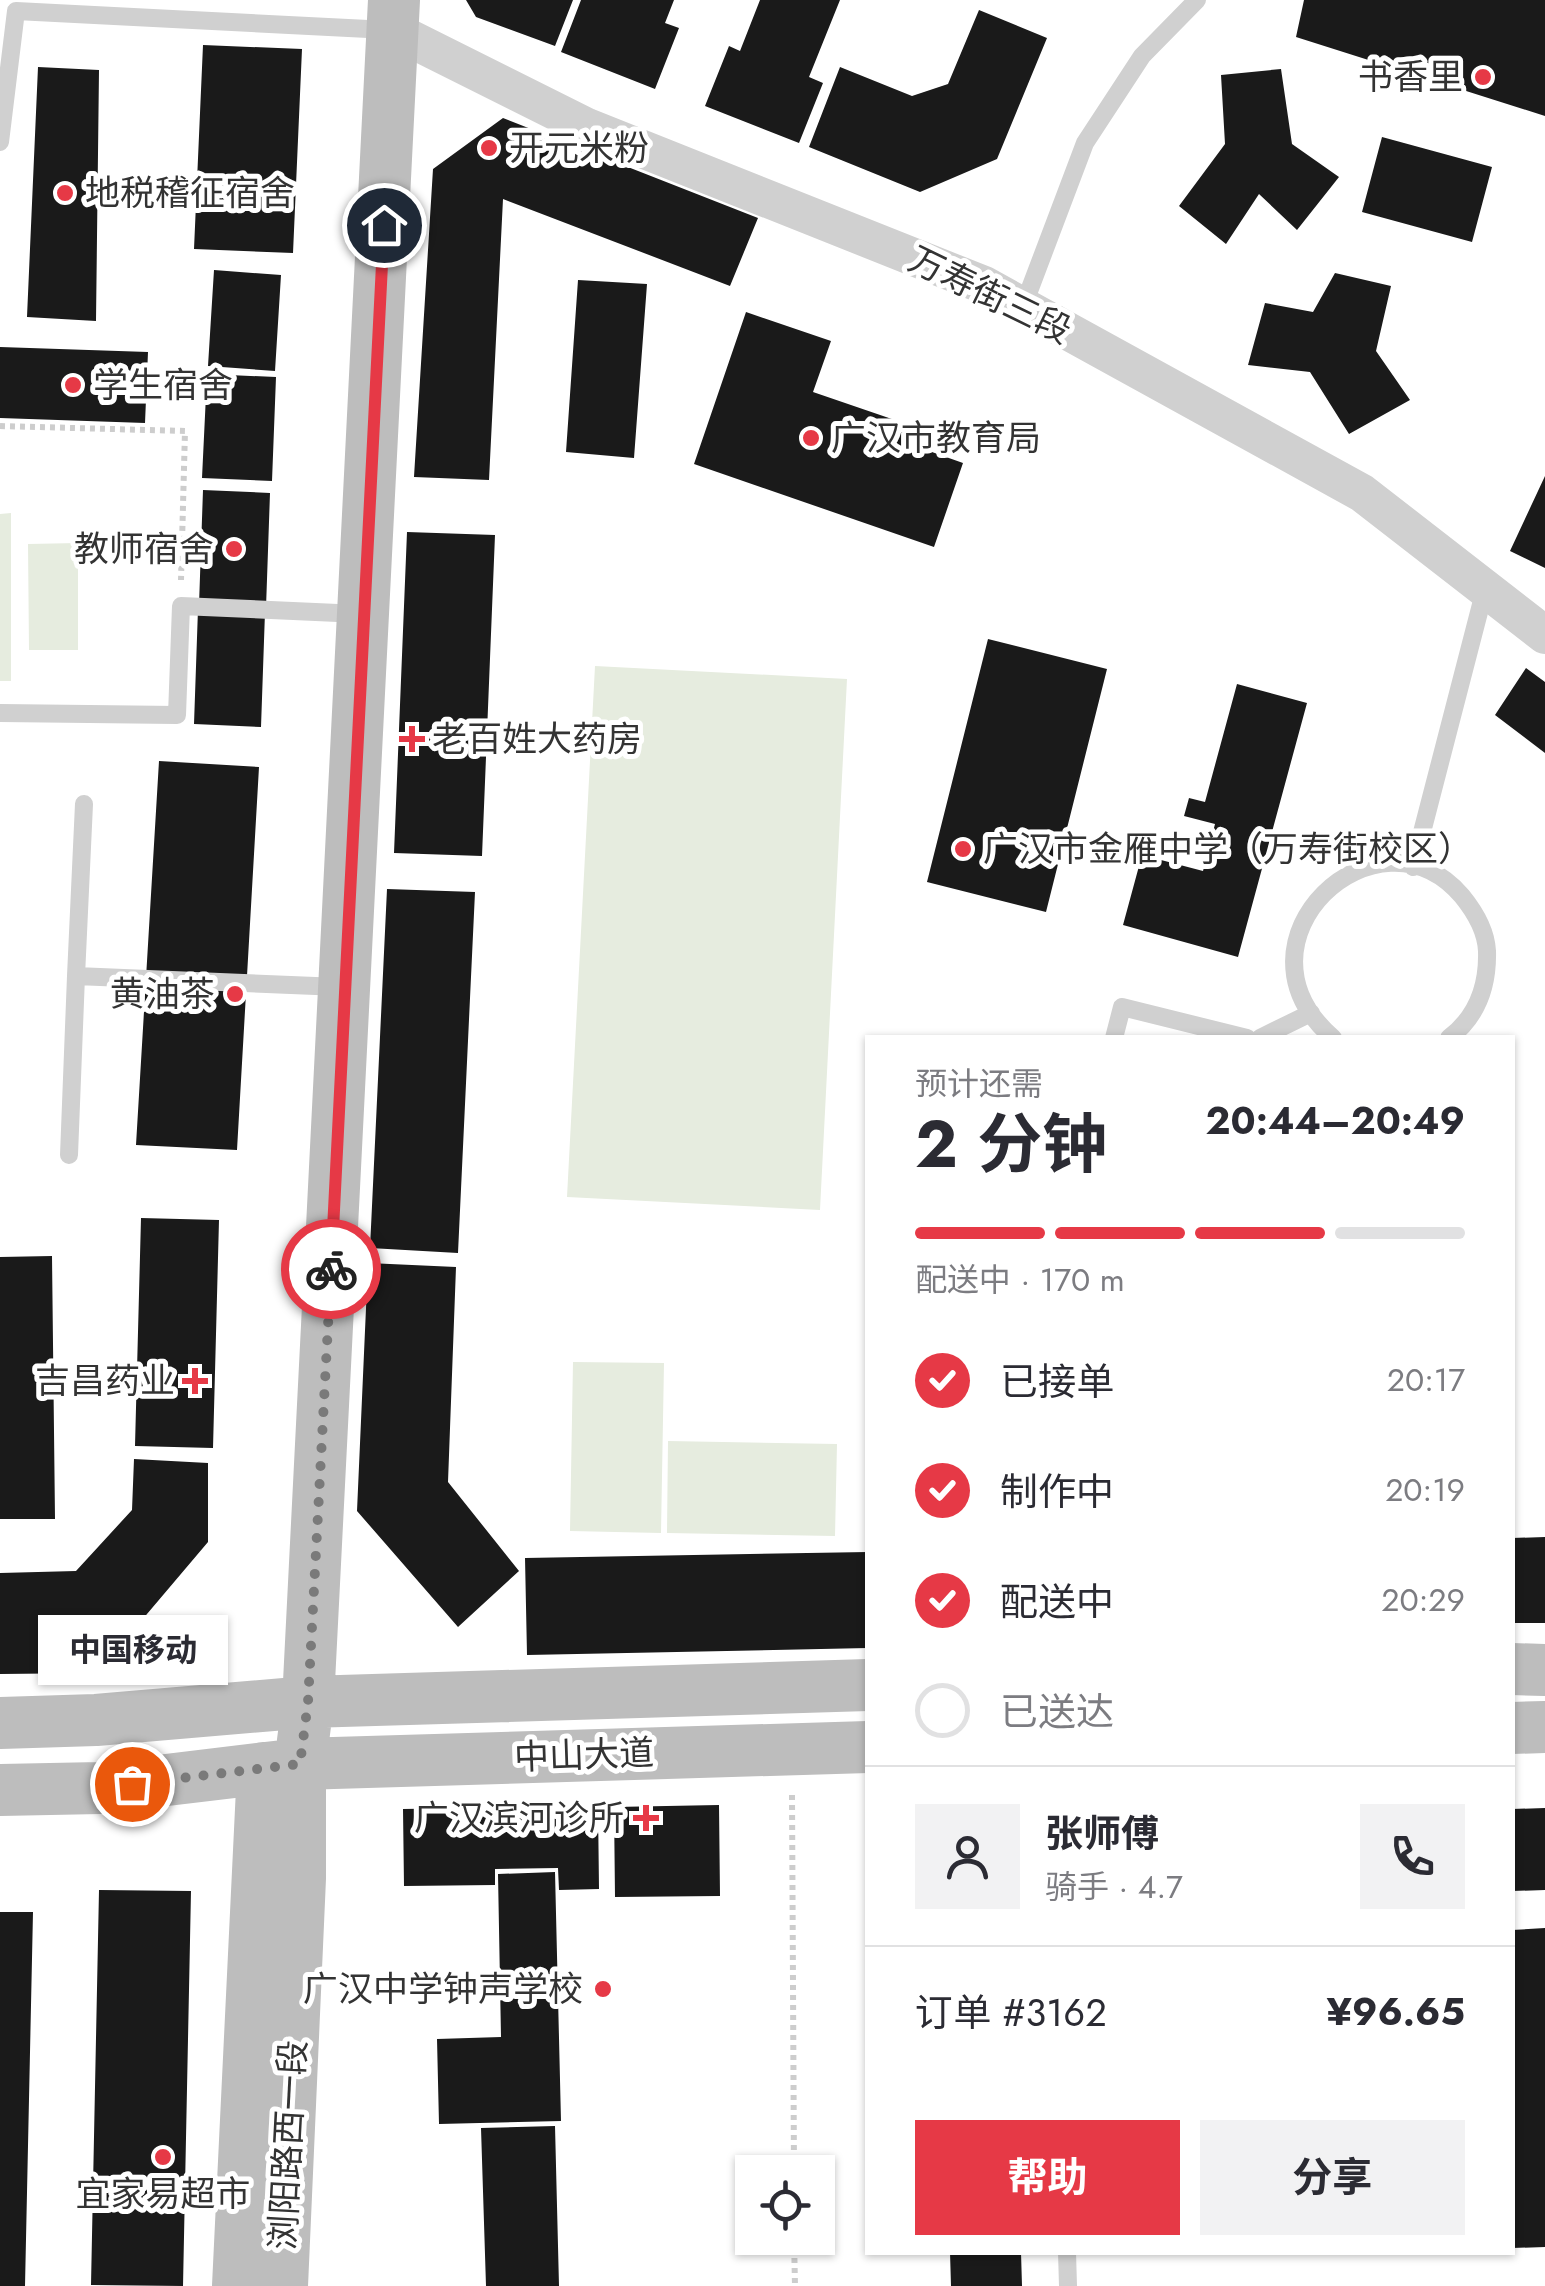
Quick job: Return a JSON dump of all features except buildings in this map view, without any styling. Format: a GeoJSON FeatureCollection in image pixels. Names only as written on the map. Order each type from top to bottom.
{"type":"FeatureCollection","features":[{"type":"Feature","properties":{"kind":"street","name":"万寿街三段"},"geometry":{"type":"LineString","coordinates":[[394,15],[588,127],[984,285],[1023,306],[1362,493],[1545,635]]}},
{"type":"Feature","properties":{"kind":"street"},"geometry":{"type":"LineString","coordinates":[[238,2286],[281,1766],[308,1702],[394,15]]}},
{"type":"Feature","properties":{"kind":"street"},"geometry":{"type":"LineString","coordinates":[[1515,1669],[1545,1670]]}},
{"type":"Feature","properties":{"kind":"street","name":"中山大道"},"geometry":{"type":"LineString","coordinates":[[0,1723],[96,1720],[308,1702],[865,1685]]}},
{"type":"Feature","properties":{"kind":"street"},"geometry":{"type":"LineString","coordinates":[[1515,1728],[1545,1728]]}},
{"type":"Feature","properties":{"kind":"street","name":"中山大道"},"geometry":{"type":"LineString","coordinates":[[0,1790],[100,1788],[281,1766],[865,1747]]}},
{"type":"Feature","properties":{"kind":"street","name":"浏阳路西一段"},"geometry":{"type":"LineString","coordinates":[[281,1766],[300,1878],[282,2286]]}},
{"type":"Feature","properties":{"kind":"lane"},"geometry":{"type":"LineString","coordinates":[[1023,306],[1085,143],[1142,56],[1197,0]]}},
{"type":"Feature","properties":{"kind":"lane"},"geometry":{"type":"LineString","coordinates":[[0,142],[16,11],[394,15]]}},
{"type":"Feature","properties":{"kind":"lane"},"geometry":{"type":"LineString","coordinates":[[1414,867],[1485,589]]}},
{"type":"Feature","properties":{"kind":"lane"},"geometry":{"type":"LineString","coordinates":[[0,713],[177,715],[181,606],[365,615]]}},
{"type":"Feature","properties":{"kind":"lane"},"geometry":{"type":"LineString","coordinates":[[69,1155],[84,804]]}},
{"type":"Feature","properties":{"kind":"lane"},"geometry":{"type":"LineString","coordinates":[[1329,1035],[1316,1024],[1300,995],[1294,962],[1299,930],[1314,902],[1337,880],[1365,866],[1397,864],[1428,870],[1454,887],[1475,911],[1486,940],[1488,972],[1479,1003],[1454,1035]]}},
{"type":"Feature","properties":{"kind":"lane"},"geometry":{"type":"LineString","coordinates":[[76,976],[346,987]]}},
{"type":"Feature","properties":{"kind":"lane"},"geometry":{"type":"LineString","coordinates":[[1115,1035],[1122,1008],[1234,1035]]}},
{"type":"Feature","properties":{"kind":"lane"},"geometry":{"type":"LineString","coordinates":[[1266,1035],[1310,1013]]}},
{"type":"Feature","properties":{"kind":"lane"},"geometry":{"type":"LineString","coordinates":[[1067,2255],[1068,2286]]}},
{"type":"Feature","properties":{"kind":"path"},"geometry":{"type":"LineString","coordinates":[[0,426],[185,431],[181,606]]}},
{"type":"Feature","properties":{"kind":"path"},"geometry":{"type":"LineString","coordinates":[[792,1749],[794,2155]]}},
{"type":"Feature","properties":{"kind":"path"},"geometry":{"type":"LineString","coordinates":[[794,2255],[795,2286]]}},
{"type":"Feature","properties":{"kind":"shaded area"},"geometry":{"type":"Polygon","coordinates":[[[11,513],[11,681],[0,681],[0,514],[11,513]]]}},
{"type":"Feature","properties":{"kind":"shaded area"},"geometry":{"type":"Polygon","coordinates":[[[78,543],[78,650],[29,650],[28,544],[78,543]]]}},
{"type":"Feature","properties":{"kind":"shaded area"},"geometry":{"type":"Polygon","coordinates":[[[595,666],[847,679],[820,1210],[567,1197],[595,666]]]}},
{"type":"Feature","properties":{"kind":"shaded area"},"geometry":{"type":"Polygon","coordinates":[[[573,1362],[664,1363],[661,1533],[570,1531],[573,1362]]]}},
{"type":"Feature","properties":{"kind":"shaded area"},"geometry":{"type":"Polygon","coordinates":[[[668,1441],[837,1444],[835,1536],[667,1533],[668,1441]]]}},
{"type":"Feature","properties":{"kind":"way so far"},"geometry":{"type":"LineString","coordinates":[[132,1784],[300,1764],[308,1702],[331,1269]]}},
{"type":"Feature","properties":{"kind":"place","name":"书香里"},"geometry":{"type":"Point","coordinates":[1483,77]}},
{"type":"Feature","properties":{"kind":"place","name":"开元米粉"},"geometry":{"type":"Point","coordinates":[489,148]}},
{"type":"Feature","properties":{"kind":"place","name":"地税稽征宿舍"},"geometry":{"type":"Point","coordinates":[65,193]}},
{"type":"Feature","properties":{"kind":"place","name":"学生宿舍"},"geometry":{"type":"Point","coordinates":[73,385]}},
{"type":"Feature","properties":{"kind":"place","name":"广汉市教育局"},"geometry":{"type":"Point","coordinates":[811,438]}},
{"type":"Feature","properties":{"kind":"place","name":"教师宿舍"},"geometry":{"type":"Point","coordinates":[234,549]}},
{"type":"Feature","properties":{"kind":"place","name":"老百姓大药房"},"geometry":{"type":"Point","coordinates":[412,739]}},
{"type":"Feature","properties":{"kind":"place","name":"广汉市金雁中学（万寿街校区）"},"geometry":{"type":"Point","coordinates":[963,849]}},
{"type":"Feature","properties":{"kind":"place","name":"黄油茶"},"geometry":{"type":"Point","coordinates":[235,994]}},
{"type":"Feature","properties":{"kind":"place","name":"吉昌药业"},"geometry":{"type":"Point","coordinates":[195,1381]}},
{"type":"Feature","properties":{"kind":"place","name":"中国移动"},"geometry":{"type":"Point","coordinates":[132,1784]}},
{"type":"Feature","properties":{"kind":"place","name":"广汉滨河诊所"},"geometry":{"type":"Point","coordinates":[646,1818]}},
{"type":"Feature","properties":{"kind":"place","name":"广汉中学钟声学校"},"geometry":{"type":"Point","coordinates":[603,1989]}},
{"type":"Feature","properties":{"kind":"place","name":"宜家易超市"},"geometry":{"type":"Point","coordinates":[163,2157]}},
{"type":"Feature","properties":{"kind":"route"},"geometry":{"type":"LineString","coordinates":[[331,1269],[384,225]]}}]}
